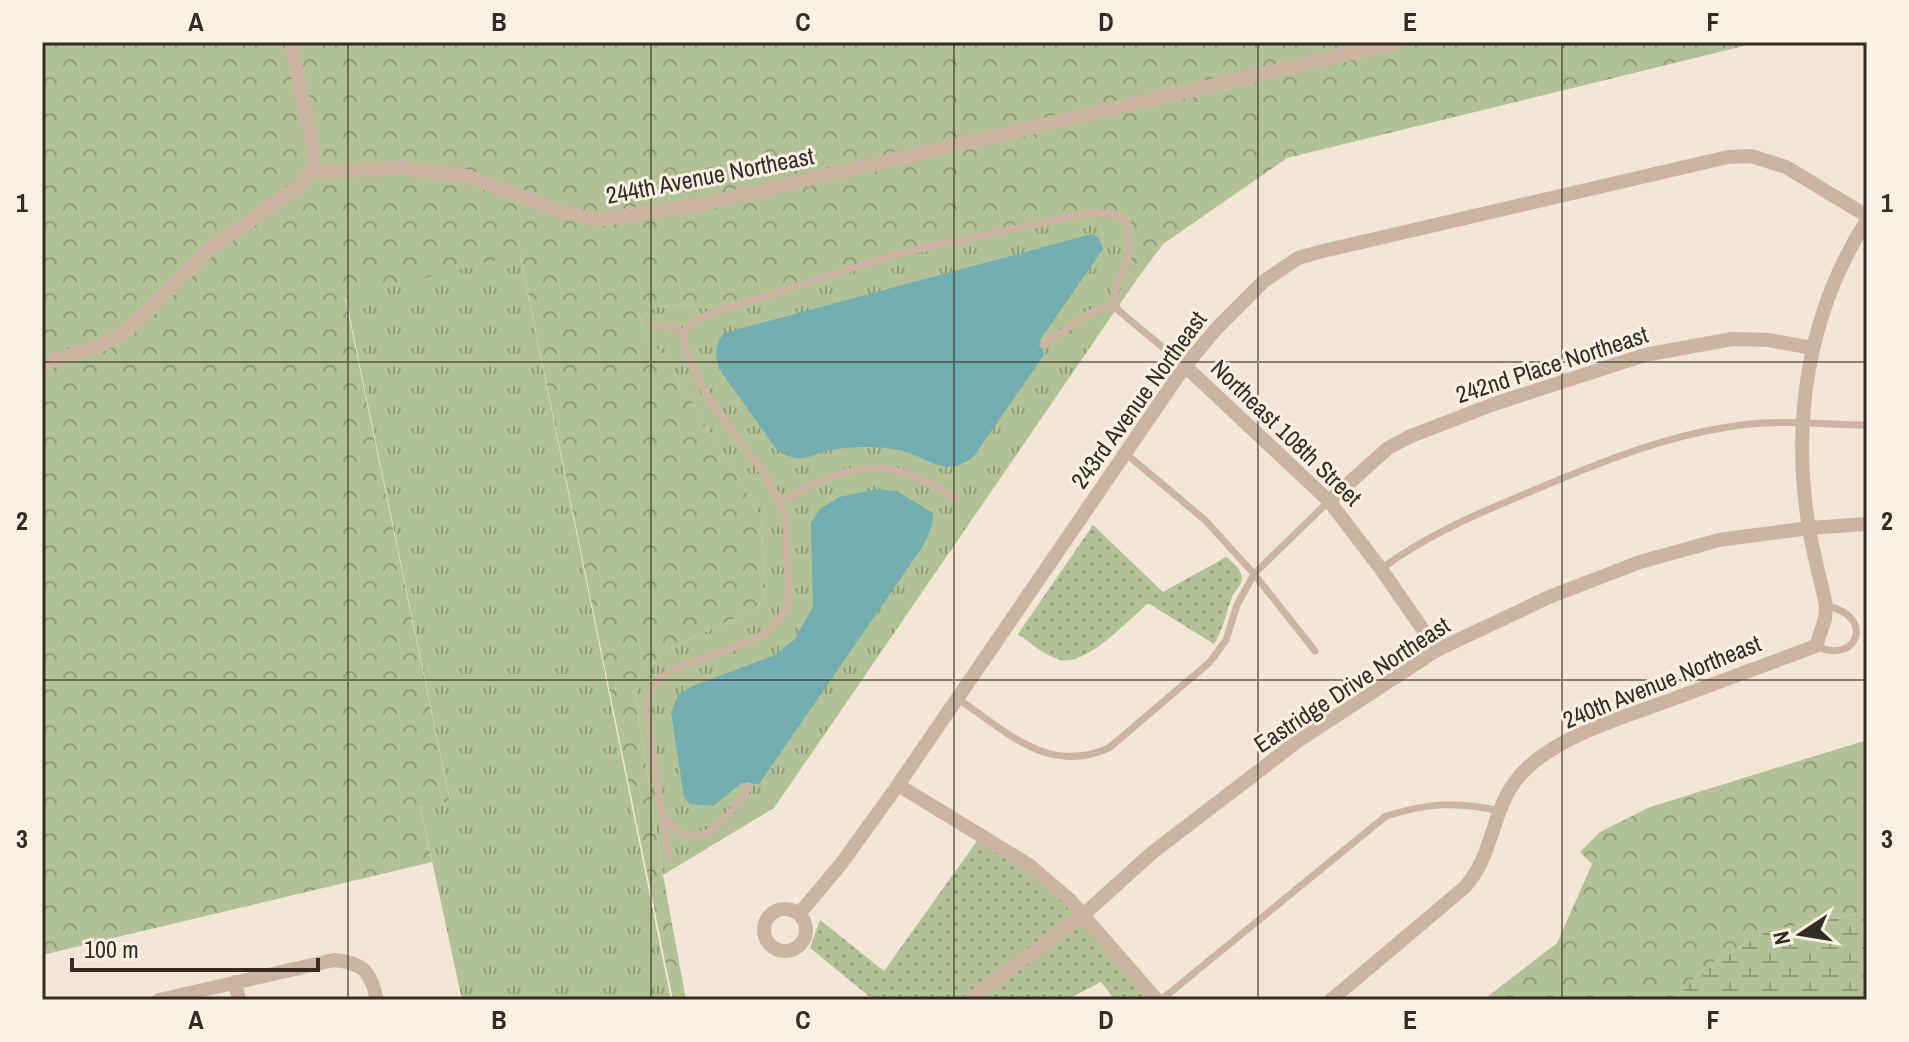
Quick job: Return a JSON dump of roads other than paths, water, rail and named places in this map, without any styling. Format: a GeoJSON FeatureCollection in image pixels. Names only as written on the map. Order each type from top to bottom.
{"type":"FeatureCollection","features":[{"type":"Feature","properties":{"kind":"street"},"geometry":{"type":"LineString","coordinates":[[42,364],[104,344],[129,329],[212,247],[300,186],[313,169],[314,153],[291,42]]}},
{"type":"Feature","properties":{"kind":"street","name":"244th Avenue Northeast"},"geometry":{"type":"LineString","coordinates":[[313,169],[329,172],[400,168],[466,176],[563,212],[597,220],[630,217],[695,206],[1400,42]]}},
{"type":"Feature","properties":{"kind":"street","name":"243rd Avenue Northeast"},"geometry":{"type":"LineString","coordinates":[[799,914],[841,864],[898,785],[1185,366],[1243,301],[1280,268],[1298,258],[1728,157],[1751,156],[1786,167],[1867,218]]}},
{"type":"Feature","properties":{"kind":"street"},"geometry":{"type":"LineString","coordinates":[[1816,646],[1826,606],[1809,528],[1802,423],[1812,348],[1830,291],[1867,218]]}},
{"type":"Feature","properties":{"kind":"street","name":"242nd Place Northeast"},"geometry":{"type":"LineString","coordinates":[[1329,501],[1388,448],[1411,436],[1494,404],[1645,355],[1732,339],[1769,340],[1812,348]]}},
{"type":"Feature","properties":{"kind":"street","name":"Northeast 108th Street"},"geometry":{"type":"LineString","coordinates":[[1185,366],[1329,501],[1437,650]]}},
{"type":"Feature","properties":{"kind":"street","name":"Eastridge Drive Northeast"},"geometry":{"type":"LineString","coordinates":[[969,1000],[1083,915],[1153,852],[1298,741],[1437,650],[1549,597],[1640,562],[1719,540],[1867,524]]}},
{"type":"Feature","properties":{"kind":"street","name":"240th Avenue Northeast"},"geometry":{"type":"LineString","coordinates":[[1331,1000],[1465,887],[1479,871],[1500,811],[1517,779],[1528,766],[1594,729],[1816,646]]}},
{"type":"Feature","properties":{"kind":"street"},"geometry":{"type":"LineString","coordinates":[[898,785],[1029,865],[1083,915],[1159,1000]]}},
{"type":"Feature","properties":{"kind":"street"},"geometry":{"type":"LineString","coordinates":[[159,1000],[334,960],[349,961],[361,968],[372,979],[377,1000]]}},
{"type":"Feature","properties":{"kind":"street"},"geometry":{"type":"LineString","coordinates":[[235,982],[239,1000]]}},
{"type":"Feature","properties":{"kind":"lane"},"geometry":{"type":"LineString","coordinates":[[669,858],[649,695],[655,685],[675,669],[756,638],[770,629],[787,606],[789,591],[786,524],[779,503],[702,386],[683,340],[687,326],[709,314],[901,253],[1101,212],[1120,215],[1127,220],[1129,231],[1128,257],[1115,292],[1115,303],[1124,317],[1185,366]]}},
{"type":"Feature","properties":{"kind":"lane"},"geometry":{"type":"LineString","coordinates":[[1043,345],[1090,313],[1115,303]]}},
{"type":"Feature","properties":{"kind":"lane"},"geometry":{"type":"LineString","coordinates":[[653,325],[683,332]]}},
{"type":"Feature","properties":{"kind":"lane"},"geometry":{"type":"LineString","coordinates":[[1381,569],[1411,547],[1459,522],[1562,478],[1662,442],[1718,429],[1764,423],[1867,425]]}},
{"type":"Feature","properties":{"kind":"lane"},"geometry":{"type":"LineString","coordinates":[[1125,453],[1205,520],[1254,574],[1315,651]]}},
{"type":"Feature","properties":{"kind":"lane"},"geometry":{"type":"LineString","coordinates":[[779,503],[818,480],[873,469],[913,476],[957,499]]}},
{"type":"Feature","properties":{"kind":"lane"},"geometry":{"type":"LineString","coordinates":[[956,698],[1038,752],[1075,759],[1109,748],[1210,662],[1226,640],[1237,605],[1254,574],[1329,501]]}},
{"type":"Feature","properties":{"kind":"lane"},"geometry":{"type":"LineString","coordinates":[[1816,646],[1835,652],[1843,651],[1855,636],[1853,617],[1839,608],[1826,606]]}},
{"type":"Feature","properties":{"kind":"lane"},"geometry":{"type":"LineString","coordinates":[[1855,636],[1867,637]]}},
{"type":"Feature","properties":{"kind":"lane"},"geometry":{"type":"LineString","coordinates":[[663,816],[681,834],[691,837],[703,835],[723,821],[749,786]]}},
{"type":"Feature","properties":{"kind":"lane"},"geometry":{"type":"LineString","coordinates":[[1159,1000],[1386,816],[1445,803],[1500,811]]}},
{"type":"Feature","properties":{"kind":"water"},"geometry":{"type":"Polygon","coordinates":[[[1092,234],[1098,237],[1103,249],[1040,340],[1044,355],[974,456],[963,463],[943,466],[905,452],[879,447],[836,449],[801,458],[787,455],[777,450],[719,369],[716,350],[724,333],[1092,234]]]}},
{"type":"Feature","properties":{"kind":"water"},"geometry":{"type":"Polygon","coordinates":[[[878,489],[897,491],[933,513],[932,526],[923,546],[759,784],[742,783],[713,806],[690,804],[684,797],[671,713],[678,695],[690,687],[775,655],[794,640],[813,607],[811,523],[820,509],[839,497],[878,489]]]}}]}
